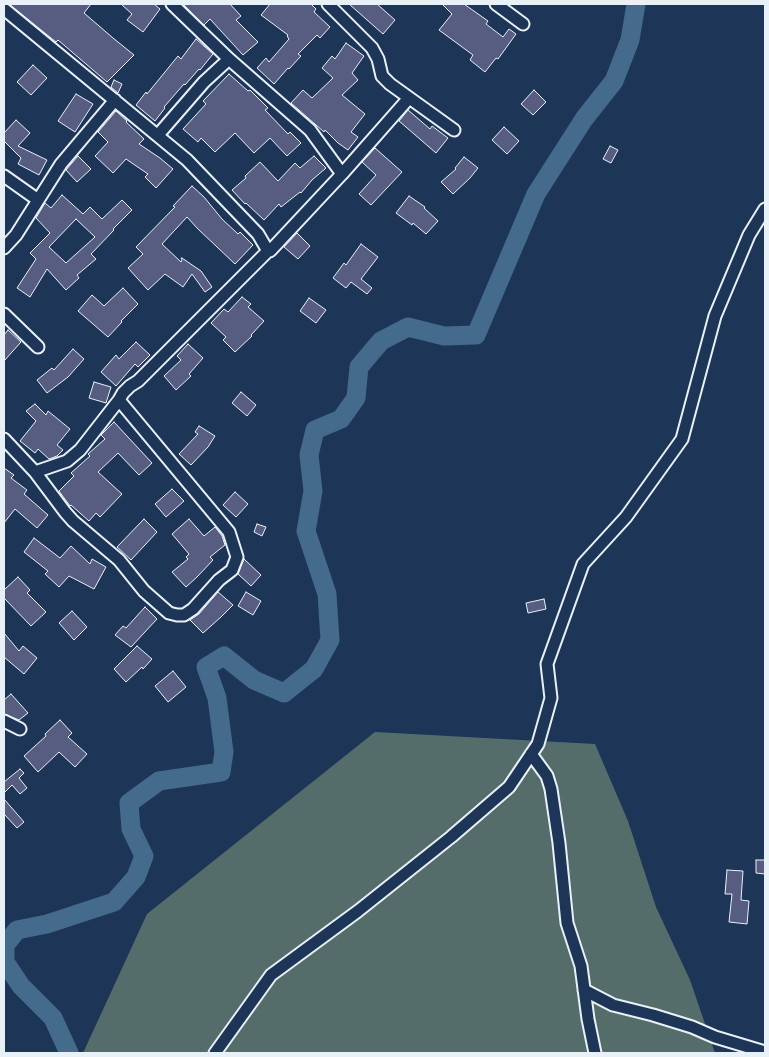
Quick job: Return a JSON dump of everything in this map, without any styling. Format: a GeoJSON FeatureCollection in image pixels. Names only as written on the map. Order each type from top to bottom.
{"type":"FeatureCollection","features":[{"type":"Feature","properties":{"kind":"street"},"geometry":{"type":"LineString","coordinates":[[172,4],[229,59],[310,130],[342,174]]}},
{"type":"Feature","properties":{"kind":"street"},"geometry":{"type":"LineString","coordinates":[[328,4],[372,48],[378,59],[382,76],[390,84],[454,130]]}},
{"type":"Feature","properties":{"kind":"street"},"geometry":{"type":"LineString","coordinates":[[496,4],[523,24]]}},
{"type":"Feature","properties":{"kind":"street"},"geometry":{"type":"LineString","coordinates":[[6,8],[187,160],[258,234],[268,251]]}},
{"type":"Feature","properties":{"kind":"street"},"geometry":{"type":"LineString","coordinates":[[158,135],[204,82],[229,59]]}},
{"type":"Feature","properties":{"kind":"street"},"geometry":{"type":"LineString","coordinates":[[36,472],[67,461],[80,450],[119,400],[122,393],[138,381],[270,251],[342,174],[409,98]]}},
{"type":"Feature","properties":{"kind":"street"},"geometry":{"type":"LineString","coordinates":[[4,248],[16,235],[61,164],[115,100]]}},
{"type":"Feature","properties":{"kind":"street"},"geometry":{"type":"LineString","coordinates":[[4,176],[38,200]]}},
{"type":"Feature","properties":{"kind":"street"},"geometry":{"type":"LineString","coordinates":[[214,1053],[271,975],[358,911],[451,837],[509,787],[538,744],[551,698],[547,664],[583,564],[626,517],[682,439],[715,316],[749,235],[765,210]]}},
{"type":"Feature","properties":{"kind":"street"},"geometry":{"type":"LineString","coordinates":[[4,314],[38,347]]}},
{"type":"Feature","properties":{"kind":"street"},"geometry":{"type":"LineString","coordinates":[[4,439],[36,472],[64,512],[119,560],[144,591],[169,613],[184,614],[193,609],[219,580],[232,570],[237,557],[229,532],[119,400]]}},
{"type":"Feature","properties":{"kind":"street"},"geometry":{"type":"LineString","coordinates":[[4,721],[20,730]]}},
{"type":"Feature","properties":{"kind":"street"},"geometry":{"type":"LineString","coordinates":[[531,754],[547,776],[551,789],[559,843],[567,923],[581,966],[594,1053]]}},
{"type":"Feature","properties":{"kind":"street"},"geometry":{"type":"LineString","coordinates":[[584,990],[613,1005],[692,1027],[715,1037],[765,1052]]}},
{"type":"Feature","properties":{"kind":"green space"},"geometry":{"type":"Polygon","coordinates":[[[375,732],[595,744],[628,821],[656,907],[690,980],[715,1053],[83,1053],[147,914],[375,732]]]}},
{"type":"Feature","properties":{"kind":"building"},"geometry":{"type":"Polygon","coordinates":[[[9,4],[91,4],[84,13],[134,55],[107,82],[58,40],[56,42],[9,4]]]}},
{"type":"Feature","properties":{"kind":"building"},"geometry":{"type":"Polygon","coordinates":[[[121,4],[154,4],[160,9],[143,32],[127,20],[132,14],[121,4]]]}},
{"type":"Feature","properties":{"kind":"building"},"geometry":{"type":"Polygon","coordinates":[[[183,4],[230,4],[241,16],[236,20],[258,42],[243,55],[210,19],[204,25],[183,4]]]}},
{"type":"Feature","properties":{"kind":"building"},"geometry":{"type":"Polygon","coordinates":[[[270,4],[311,4],[316,9],[314,12],[330,27],[320,38],[317,35],[298,54],[301,56],[274,84],[257,68],[266,58],[269,62],[289,39],[288,35],[261,15],[270,4]]]}},
{"type":"Feature","properties":{"kind":"building"},"geometry":{"type":"Polygon","coordinates":[[[349,4],[377,4],[395,20],[383,34],[349,4]]]}},
{"type":"Feature","properties":{"kind":"building"},"geometry":{"type":"Polygon","coordinates":[[[442,4],[464,4],[488,21],[486,24],[503,37],[509,29],[516,34],[498,59],[496,58],[485,72],[470,60],[473,55],[439,30],[452,14],[442,4]]]}},
{"type":"Feature","properties":{"kind":"building"},"geometry":{"type":"Polygon","coordinates":[[[196,39],[213,54],[164,107],[155,121],[136,105],[178,56],[181,59],[196,39]]]}},
{"type":"Feature","properties":{"kind":"building"},"geometry":{"type":"Polygon","coordinates":[[[346,43],[364,56],[352,73],[358,80],[342,95],[365,114],[351,132],[358,137],[348,150],[291,103],[303,90],[312,98],[333,78],[322,68],[332,56],[335,59],[346,43]]]}},
{"type":"Feature","properties":{"kind":"building"},"geometry":{"type":"Polygon","coordinates":[[[33,65],[47,78],[31,95],[17,82],[33,65]]]}},
{"type":"Feature","properties":{"kind":"building"},"geometry":{"type":"Polygon","coordinates":[[[229,74],[248,91],[250,90],[268,108],[265,110],[288,134],[290,132],[301,143],[287,156],[270,138],[254,153],[235,133],[215,152],[201,138],[198,142],[183,129],[206,104],[203,101],[229,74]]]}},
{"type":"Feature","properties":{"kind":"building"},"geometry":{"type":"Polygon","coordinates":[[[114,80],[122,84],[118,93],[111,87],[114,80]]]}},
{"type":"Feature","properties":{"kind":"building"},"geometry":{"type":"Polygon","coordinates":[[[534,90],[546,102],[533,115],[521,104],[534,90]]]}},
{"type":"Feature","properties":{"kind":"building"},"geometry":{"type":"Polygon","coordinates":[[[76,94],[93,104],[75,132],[58,121],[76,94]]]}},
{"type":"Feature","properties":{"kind":"building"},"geometry":{"type":"Polygon","coordinates":[[[408,110],[430,129],[432,126],[448,138],[436,153],[399,121],[408,110]]]}},
{"type":"Feature","properties":{"kind":"building"},"geometry":{"type":"Polygon","coordinates":[[[116,111],[144,139],[139,144],[173,169],[156,188],[145,177],[148,174],[126,159],[113,173],[95,156],[108,142],[98,132],[116,111]]]}},
{"type":"Feature","properties":{"kind":"building"},"geometry":{"type":"Polygon","coordinates":[[[16,120],[30,133],[18,146],[47,160],[39,175],[18,164],[21,158],[4,141],[4,133],[16,120]]]}},
{"type":"Feature","properties":{"kind":"building"},"geometry":{"type":"Polygon","coordinates":[[[504,127],[519,141],[507,154],[492,140],[504,127]]]}},
{"type":"Feature","properties":{"kind":"building"},"geometry":{"type":"Polygon","coordinates":[[[610,146],[618,150],[611,163],[603,159],[610,146]]]}},
{"type":"Feature","properties":{"kind":"building"},"geometry":{"type":"Polygon","coordinates":[[[375,148],[402,172],[371,205],[359,194],[376,175],[362,162],[375,148]]]}},
{"type":"Feature","properties":{"kind":"building"},"geometry":{"type":"Polygon","coordinates":[[[78,156],[91,169],[77,182],[66,170],[78,156]]]}},
{"type":"Feature","properties":{"kind":"building"},"geometry":{"type":"Polygon","coordinates":[[[314,156],[326,168],[301,193],[281,207],[279,204],[264,220],[232,190],[260,162],[278,181],[295,163],[300,168],[314,156]]]}},
{"type":"Feature","properties":{"kind":"building"},"geometry":{"type":"Polygon","coordinates":[[[464,157],[478,168],[453,194],[441,182],[456,169],[464,157]]]}},
{"type":"Feature","properties":{"kind":"building"},"geometry":{"type":"Polygon","coordinates":[[[192,186],[222,219],[238,234],[240,232],[253,245],[235,264],[187,217],[162,244],[181,262],[182,258],[201,271],[212,287],[205,292],[192,274],[183,287],[165,274],[148,290],[128,268],[143,254],[136,247],[175,207],[173,206],[192,186]]]}},
{"type":"Feature","properties":{"kind":"building"},"geometry":{"type":"Polygon","coordinates":[[[62,195],[83,214],[90,207],[102,219],[122,200],[132,210],[91,254],[96,259],[77,275],[79,278],[66,290],[47,269],[30,297],[17,288],[36,259],[30,253],[50,233],[36,218],[45,203],[51,208],[62,195]],[[76,219],[49,247],[66,263],[95,237],[76,219]]]}},
{"type":"Feature","properties":{"kind":"building"},"geometry":{"type":"Polygon","coordinates":[[[409,196],[425,207],[438,221],[426,234],[413,223],[412,225],[396,213],[409,196]]]}},
{"type":"Feature","properties":{"kind":"building"},"geometry":{"type":"Polygon","coordinates":[[[297,233],[310,246],[298,259],[284,247],[297,233]]]}},
{"type":"Feature","properties":{"kind":"building"},"geometry":{"type":"Polygon","coordinates":[[[361,244],[378,257],[361,279],[372,288],[367,294],[351,282],[346,288],[333,278],[344,263],[346,265],[361,244]]]}},
{"type":"Feature","properties":{"kind":"building"},"geometry":{"type":"Polygon","coordinates":[[[123,288],[138,304],[108,337],[78,311],[92,295],[104,306],[123,288]]]}},
{"type":"Feature","properties":{"kind":"building"},"geometry":{"type":"Polygon","coordinates":[[[242,297],[251,304],[248,307],[264,321],[235,352],[223,340],[226,337],[211,323],[224,309],[228,312],[242,297]]]}},
{"type":"Feature","properties":{"kind":"building"},"geometry":{"type":"Polygon","coordinates":[[[309,298],[326,310],[316,323],[300,311],[309,298]]]}},
{"type":"Feature","properties":{"kind":"building"},"geometry":{"type":"Polygon","coordinates":[[[8,330],[21,342],[4,361],[4,335],[8,330]]]}},
{"type":"Feature","properties":{"kind":"building"},"geometry":{"type":"Polygon","coordinates":[[[136,342],[150,355],[138,367],[135,364],[116,386],[101,372],[116,355],[119,359],[136,342]]]}},
{"type":"Feature","properties":{"kind":"building"},"geometry":{"type":"Polygon","coordinates":[[[188,344],[203,358],[189,374],[191,376],[176,390],[164,376],[181,360],[177,356],[188,344]]]}},
{"type":"Feature","properties":{"kind":"building"},"geometry":{"type":"Polygon","coordinates":[[[73,349],[84,359],[68,377],[47,393],[37,380],[52,368],[54,370],[73,349]]]}},
{"type":"Feature","properties":{"kind":"building"},"geometry":{"type":"Polygon","coordinates":[[[94,382],[111,387],[106,403],[89,398],[94,382]]]}},
{"type":"Feature","properties":{"kind":"building"},"geometry":{"type":"Polygon","coordinates":[[[241,392],[256,405],[247,416],[232,403],[241,392]]]}},
{"type":"Feature","properties":{"kind":"building"},"geometry":{"type":"Polygon","coordinates":[[[35,404],[46,415],[48,411],[70,429],[57,445],[63,450],[57,456],[49,459],[38,449],[35,453],[20,441],[36,421],[26,411],[35,404]]]}},
{"type":"Feature","properties":{"kind":"building"},"geometry":{"type":"Polygon","coordinates":[[[114,422],[152,463],[139,475],[118,453],[98,472],[122,494],[100,517],[96,513],[89,521],[70,506],[59,491],[74,476],[71,473],[105,439],[101,435],[114,422]]]}},
{"type":"Feature","properties":{"kind":"building"},"geometry":{"type":"Polygon","coordinates":[[[199,426],[215,436],[208,447],[191,465],[179,454],[198,434],[195,432],[199,426]]]}},
{"type":"Feature","properties":{"kind":"building"},"geometry":{"type":"Polygon","coordinates":[[[4,468],[14,475],[11,478],[27,490],[24,494],[48,515],[37,528],[15,509],[4,523],[4,468]]]}},
{"type":"Feature","properties":{"kind":"building"},"geometry":{"type":"Polygon","coordinates":[[[172,489],[184,501],[166,517],[155,504],[172,489]]]}},
{"type":"Feature","properties":{"kind":"building"},"geometry":{"type":"Polygon","coordinates":[[[235,492],[248,504],[236,517],[223,505],[235,492]]]}},
{"type":"Feature","properties":{"kind":"building"},"geometry":{"type":"Polygon","coordinates":[[[144,519],[157,532],[131,560],[117,547],[144,519]]]}},
{"type":"Feature","properties":{"kind":"building"},"geometry":{"type":"Polygon","coordinates":[[[189,519],[204,536],[215,527],[222,536],[225,545],[210,557],[213,560],[186,587],[172,572],[188,559],[186,557],[189,554],[172,534],[189,519]]]}},
{"type":"Feature","properties":{"kind":"building"},"geometry":{"type":"Polygon","coordinates":[[[257,524],[266,527],[262,536],[254,532],[257,524]]]}},
{"type":"Feature","properties":{"kind":"building"},"geometry":{"type":"Polygon","coordinates":[[[34,538],[60,558],[71,546],[90,564],[92,559],[106,567],[94,589],[69,576],[59,587],[45,574],[48,571],[24,552],[34,538]]]}},
{"type":"Feature","properties":{"kind":"building"},"geometry":{"type":"Polygon","coordinates":[[[244,559],[261,575],[251,586],[238,574],[244,559]]]}},
{"type":"Feature","properties":{"kind":"building"},"geometry":{"type":"Polygon","coordinates":[[[18,577],[30,590],[27,593],[46,612],[31,626],[4,598],[4,590],[18,577]]]}},
{"type":"Feature","properties":{"kind":"building"},"geometry":{"type":"Polygon","coordinates":[[[218,592],[233,605],[203,633],[190,620],[199,614],[218,592]]]}},
{"type":"Feature","properties":{"kind":"building"},"geometry":{"type":"Polygon","coordinates":[[[246,592],[261,601],[253,615],[238,606],[246,592]]]}},
{"type":"Feature","properties":{"kind":"building"},"geometry":{"type":"Polygon","coordinates":[[[544,599],[546,609],[528,613],[526,603],[544,599]]]}},
{"type":"Feature","properties":{"kind":"building"},"geometry":{"type":"Polygon","coordinates":[[[145,607],[157,619],[131,647],[115,635],[123,626],[126,628],[145,607]]]}},
{"type":"Feature","properties":{"kind":"building"},"geometry":{"type":"Polygon","coordinates":[[[72,611],[87,627],[74,640],[59,623],[72,611]]]}},
{"type":"Feature","properties":{"kind":"building"},"geometry":{"type":"Polygon","coordinates":[[[4,633],[19,651],[23,646],[37,658],[24,674],[4,657],[4,633]]]}},
{"type":"Feature","properties":{"kind":"building"},"geometry":{"type":"Polygon","coordinates":[[[137,646],[152,659],[143,669],[142,667],[126,682],[114,669],[137,646]]]}},
{"type":"Feature","properties":{"kind":"building"},"geometry":{"type":"Polygon","coordinates":[[[173,671],[186,687],[168,702],[155,686],[173,671]]]}},
{"type":"Feature","properties":{"kind":"building"},"geometry":{"type":"Polygon","coordinates":[[[11,694],[28,713],[19,720],[4,714],[4,700],[11,694]]]}},
{"type":"Feature","properties":{"kind":"building"},"geometry":{"type":"Polygon","coordinates":[[[60,720],[72,733],[68,737],[87,754],[75,767],[59,752],[38,772],[24,756],[60,720]]]}},
{"type":"Feature","properties":{"kind":"building"},"geometry":{"type":"Polygon","coordinates":[[[20,769],[24,773],[19,778],[27,788],[20,794],[12,785],[4,793],[4,782],[20,769]]]}},
{"type":"Feature","properties":{"kind":"building"},"geometry":{"type":"Polygon","coordinates":[[[4,799],[24,822],[17,828],[4,814],[4,799]]]}},
{"type":"Feature","properties":{"kind":"building"},"geometry":{"type":"Polygon","coordinates":[[[756,860],[765,860],[765,874],[756,873],[756,860]]]}},
{"type":"Feature","properties":{"kind":"building"},"geometry":{"type":"Polygon","coordinates":[[[727,870],[743,871],[741,900],[749,901],[747,924],[729,922],[732,894],[725,894],[727,870]]]}},
{"type":"Feature","properties":{"kind":"waterway"},"geometry":{"type":"LineString","coordinates":[[69,1053],[53,1018],[21,986],[5,962],[5,945],[17,930],[47,924],[114,902],[136,877],[144,856],[131,829],[129,803],[159,781],[221,772],[224,752],[217,698],[206,667],[224,656],[254,680],[284,693],[314,669],[330,640],[327,594],[306,531],[313,491],[309,455],[315,430],[341,419],[356,398],[359,367],[381,341],[408,327],[444,336],[476,335],[536,194],[584,119],[614,81],[630,40],[636,4]]}}]}
